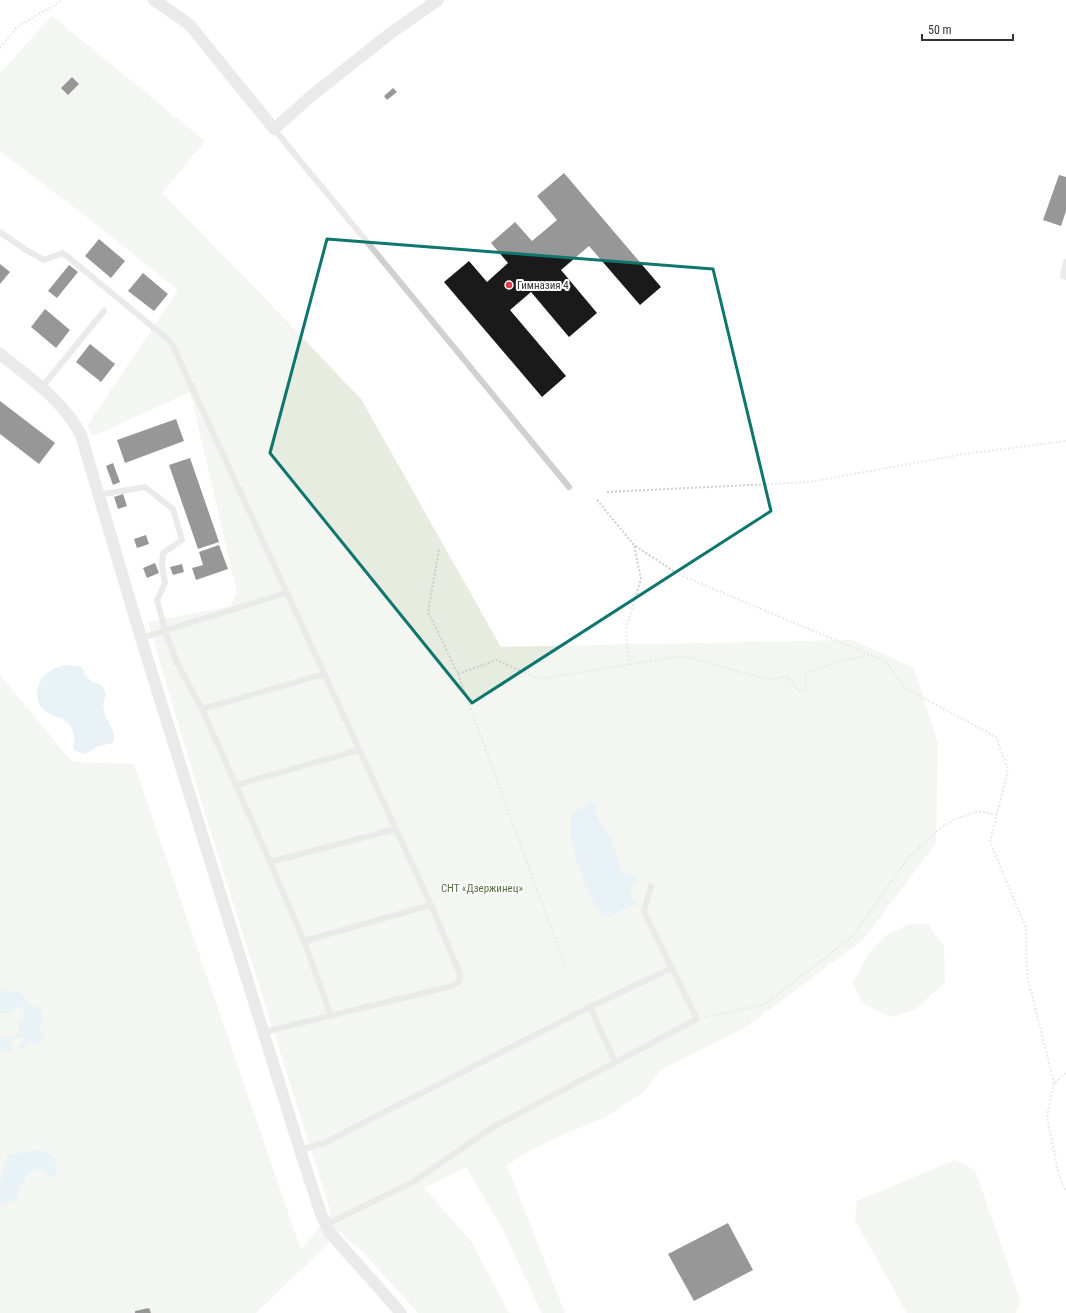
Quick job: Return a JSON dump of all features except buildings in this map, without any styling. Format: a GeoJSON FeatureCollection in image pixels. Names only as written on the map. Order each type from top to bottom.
{"type":"FeatureCollection","features":[{"type":"Feature","properties":{"kind":"street"},"geometry":{"type":"LineString","coordinates":[[154,0],[189,24],[274,129],[310,97],[392,32],[438,0]]}},
{"type":"Feature","properties":{"kind":"street"},"geometry":{"type":"LineString","coordinates":[[0,354],[42,387],[62,406],[70,416],[83,441],[141,638],[320,1214],[325,1225],[342,1248],[401,1313]]}},
{"type":"Feature","properties":{"kind":"lane"},"geometry":{"type":"LineString","coordinates":[[274,129],[569,487]]}},
{"type":"Feature","properties":{"kind":"lane"},"geometry":{"type":"LineString","coordinates":[[0,232],[26,250],[44,260],[63,253],[171,342],[286,594],[431,905],[460,974],[459,982],[452,986],[264,1032]]}},
{"type":"Feature","properties":{"kind":"lane"},"geometry":{"type":"LineString","coordinates":[[1066,262],[1062,276],[1066,277]]}},
{"type":"Feature","properties":{"kind":"lane"},"geometry":{"type":"LineString","coordinates":[[42,387],[104,311]]}},
{"type":"Feature","properties":{"kind":"lane"},"geometry":{"type":"LineString","coordinates":[[98,495],[145,487],[173,509],[182,540],[163,553],[162,566],[165,583],[157,600],[165,630],[177,663],[202,709],[304,941],[331,1016]]}},
{"type":"Feature","properties":{"kind":"lane"},"geometry":{"type":"LineString","coordinates":[[141,638],[286,594]]}},
{"type":"Feature","properties":{"kind":"lane"},"geometry":{"type":"LineString","coordinates":[[202,709],[324,674]]}},
{"type":"Feature","properties":{"kind":"lane"},"geometry":{"type":"LineString","coordinates":[[236,786],[359,750]]}},
{"type":"Feature","properties":{"kind":"lane"},"geometry":{"type":"LineString","coordinates":[[270,862],[396,829]]}},
{"type":"Feature","properties":{"kind":"lane"},"geometry":{"type":"LineString","coordinates":[[325,1225],[413,1182],[493,1127],[697,1018],[644,912],[651,886]]}},
{"type":"Feature","properties":{"kind":"lane"},"geometry":{"type":"LineString","coordinates":[[304,941],[431,905]]}},
{"type":"Feature","properties":{"kind":"lane"},"geometry":{"type":"LineString","coordinates":[[300,1150],[324,1143],[590,1007],[672,968]]}},
{"type":"Feature","properties":{"kind":"lane"},"geometry":{"type":"LineString","coordinates":[[590,1007],[615,1062]]}},
{"type":"Feature","properties":{"kind":"path"},"geometry":{"type":"LineString","coordinates":[[0,48],[17,27],[63,0]]}},
{"type":"Feature","properties":{"kind":"path"},"geometry":{"type":"LineString","coordinates":[[607,492],[810,482],[964,454],[1066,441]]}},
{"type":"Feature","properties":{"kind":"path"},"geometry":{"type":"LineString","coordinates":[[597,500],[634,545],[678,574],[885,660],[905,688],[996,737],[1008,770],[990,842],[1026,928],[1027,975],[1054,1083],[1047,1117],[1059,1176],[1066,1191]]}},
{"type":"Feature","properties":{"kind":"path"},"geometry":{"type":"LineString","coordinates":[[629,665],[626,629],[641,579],[634,545]]}},
{"type":"Feature","properties":{"kind":"path"},"geometry":{"type":"LineString","coordinates":[[439,550],[428,612],[458,674],[565,966]]}},
{"type":"Feature","properties":{"kind":"path"},"geometry":{"type":"LineString","coordinates":[[458,674],[496,660],[539,679],[683,656],[769,680],[786,676],[799,691],[806,690],[805,674],[837,662],[870,654]]}},
{"type":"Feature","properties":{"kind":"path"},"geometry":{"type":"LineString","coordinates":[[697,1018],[764,1005],[853,936],[908,858],[939,829],[955,819],[979,811],[997,815]]}},
{"type":"Feature","properties":{"kind":"path"},"geometry":{"type":"LineString","coordinates":[[1054,1083],[1066,1073]]}},
{"type":"Feature","properties":{"kind":"highlighted area"},"geometry":{"type":"Polygon","coordinates":[[[327,239],[713,269],[771,511],[472,703],[270,453],[327,239]]]}},
{"type":"Feature","properties":{"kind":"green space","name":"СНТ «Дзержинец»"},"geometry":{"type":"Polygon","coordinates":[[[52,16],[205,141],[162,193],[361,399],[501,647],[853,640],[914,668],[938,744],[936,843],[863,940],[743,1029],[659,1071],[645,1091],[608,1116],[562,1135],[523,1154],[507,1166],[565,1313],[542,1313],[501,1226],[466,1167],[424,1188],[471,1241],[509,1313],[418,1313],[363,1252],[345,1238],[341,1231],[256,1313],[0,1313],[0,675],[72,762],[134,764],[301,1250],[331,1213],[206,817],[148,622],[231,606],[237,592],[190,392],[93,436],[87,426],[178,290],[84,215],[0,151],[0,73],[52,16]]]}},
{"type":"Feature","properties":{"kind":"green space"},"geometry":{"type":"Polygon","coordinates":[[[909,924],[928,924],[944,946],[945,983],[914,1010],[890,1017],[861,1002],[853,983],[868,954],[884,937],[909,924]]]}},
{"type":"Feature","properties":{"kind":"green space"},"geometry":{"type":"Polygon","coordinates":[[[955,1160],[975,1170],[1021,1302],[1016,1313],[907,1313],[855,1220],[857,1201],[955,1160]]]}},
{"type":"Feature","properties":{"kind":"water"},"geometry":{"type":"Polygon","coordinates":[[[65,665],[81,666],[88,678],[101,685],[105,690],[106,695],[103,708],[114,735],[114,742],[96,747],[88,753],[83,754],[73,749],[74,737],[70,726],[65,721],[47,712],[40,705],[37,694],[42,678],[49,671],[65,665]]]}},
{"type":"Feature","properties":{"kind":"water"},"geometry":{"type":"Polygon","coordinates":[[[590,801],[597,806],[595,812],[596,815],[611,838],[620,868],[624,873],[638,878],[638,881],[632,888],[630,897],[635,903],[640,905],[628,907],[608,916],[600,913],[592,899],[582,876],[574,850],[571,825],[572,816],[575,811],[584,807],[590,801]]]}},
{"type":"Feature","properties":{"kind":"water"},"geometry":{"type":"Polygon","coordinates":[[[0,988],[8,992],[20,992],[29,1004],[40,1008],[43,1016],[40,1029],[45,1036],[43,1039],[34,1044],[30,1042],[21,1050],[18,1049],[24,1038],[21,1036],[13,1042],[9,1052],[0,1050],[0,1040],[19,1033],[19,1023],[24,1016],[23,1010],[17,1007],[9,1013],[2,1013],[0,1011],[0,988]]]}},
{"type":"Feature","properties":{"kind":"water"},"geometry":{"type":"Polygon","coordinates":[[[37,1150],[53,1157],[57,1164],[57,1173],[51,1177],[44,1170],[37,1168],[28,1175],[19,1187],[17,1198],[14,1201],[0,1206],[1,1178],[6,1159],[9,1155],[37,1150]]]}},
{"type":"Feature","properties":{"kind":"place","name":"Гимназия 4"},"geometry":{"type":"Point","coordinates":[509,285]}}]}
